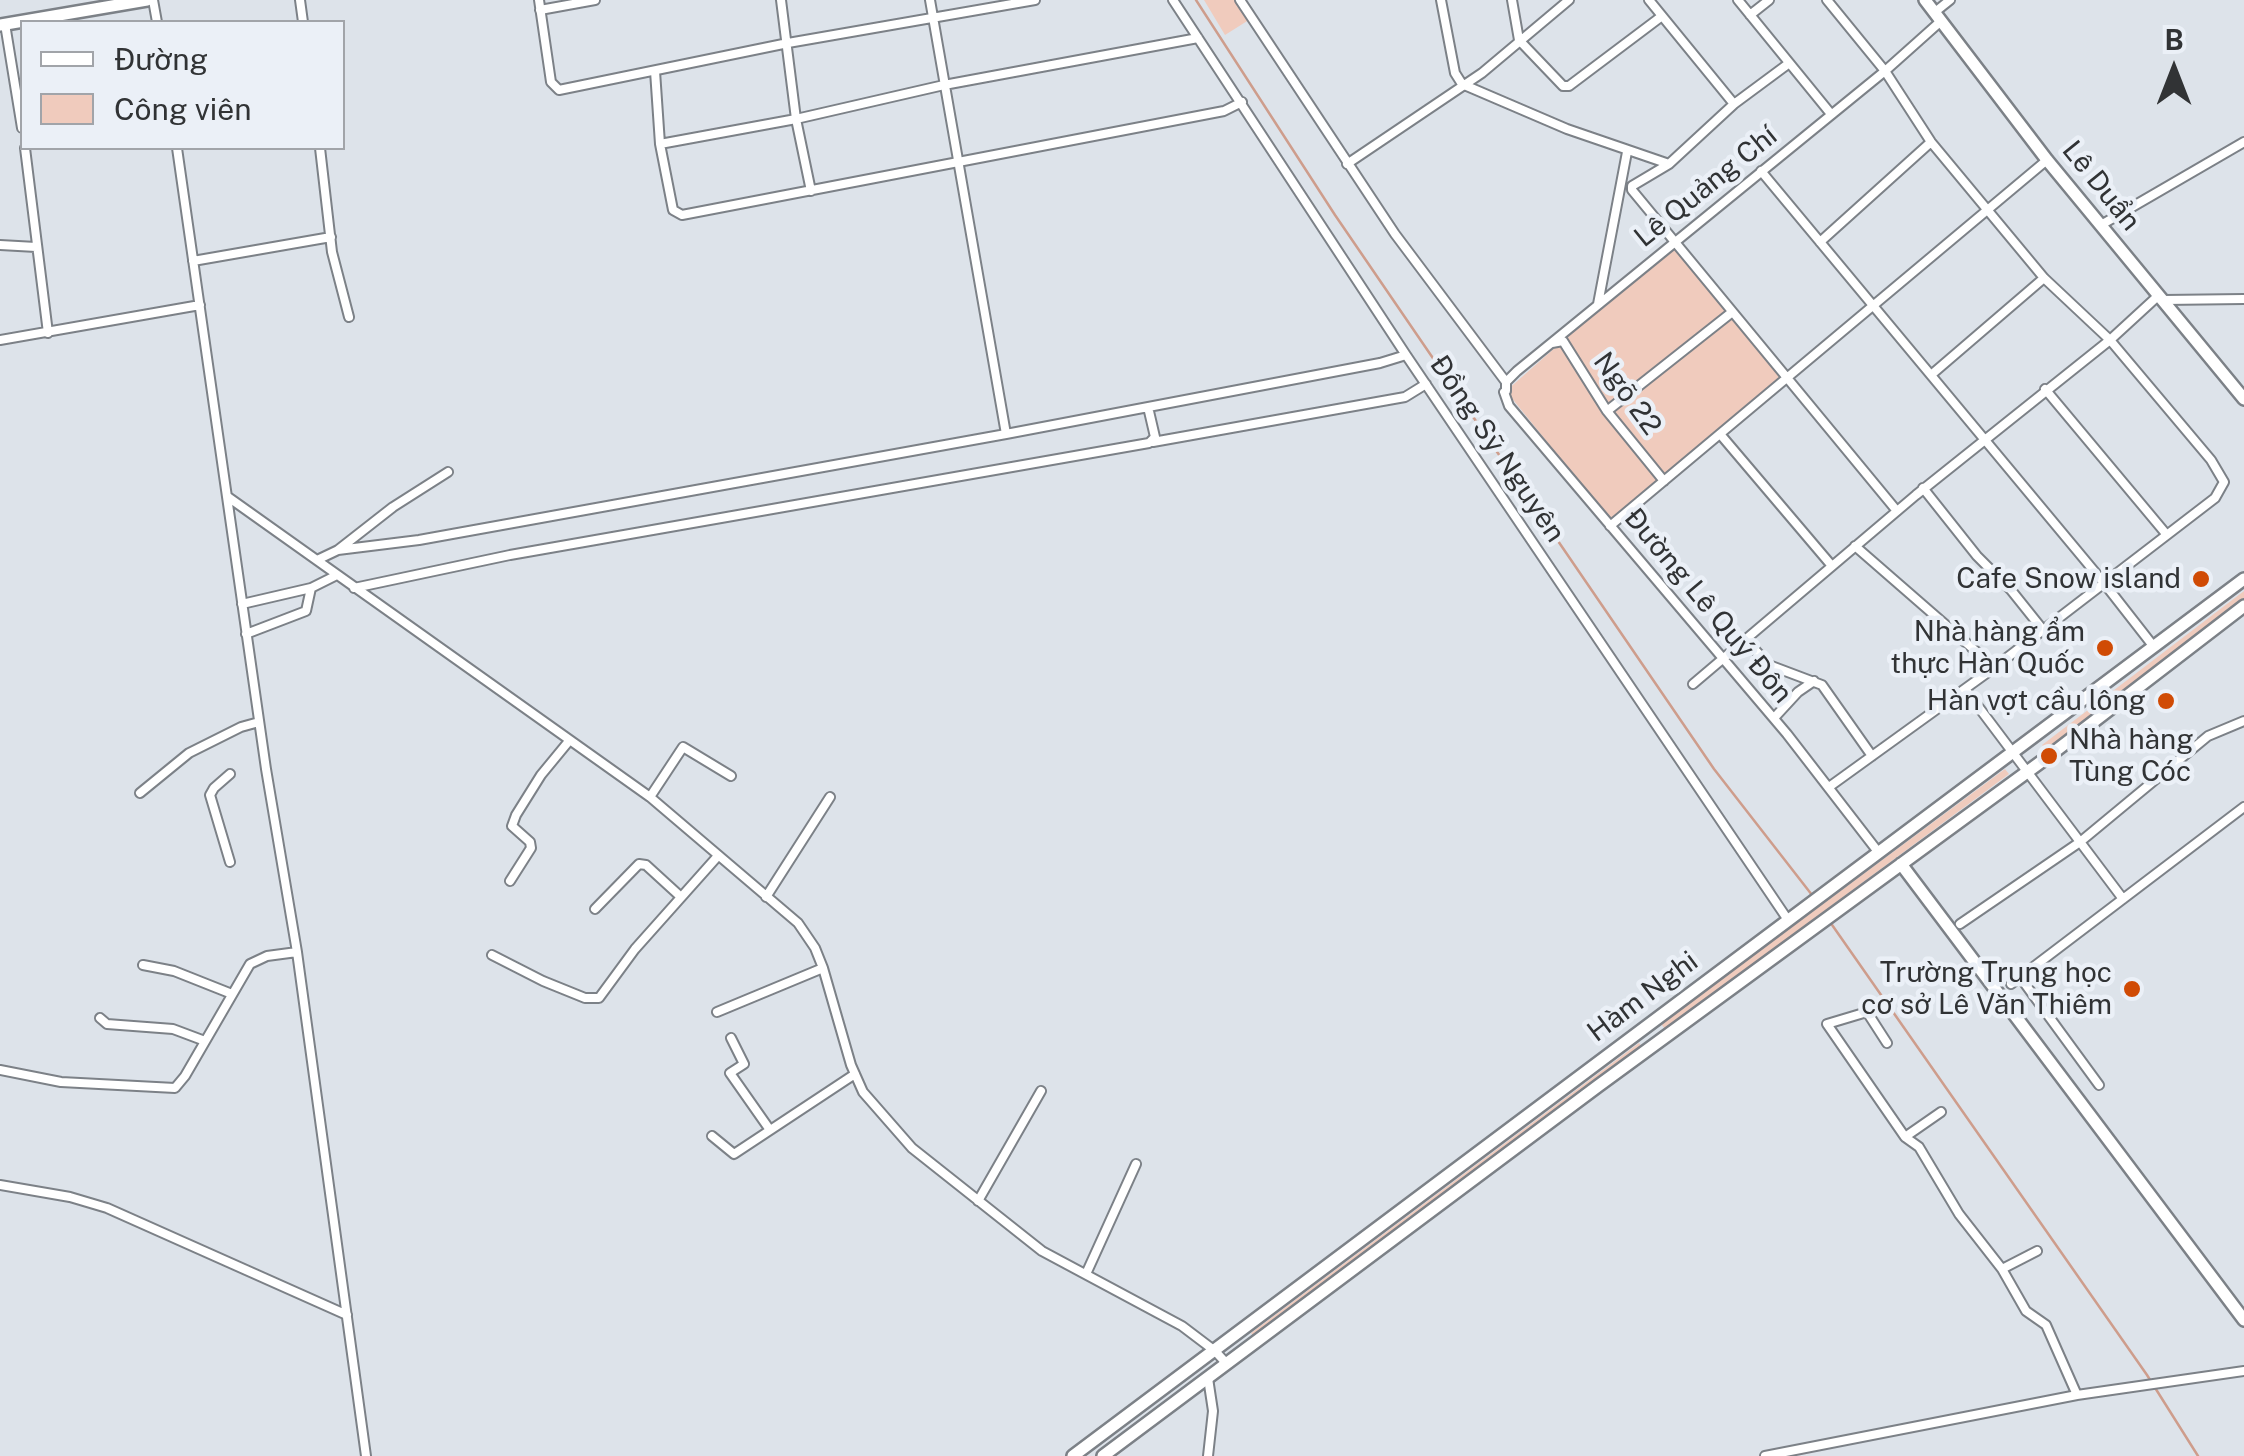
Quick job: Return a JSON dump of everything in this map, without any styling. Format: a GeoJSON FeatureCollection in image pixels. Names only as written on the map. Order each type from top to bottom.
{"type":"FeatureCollection","features":[{"type":"Feature","properties":{"kind":"main road"},"geometry":{"type":"LineString","coordinates":[[28,20],[150,0]]}},
{"type":"Feature","properties":{"kind":"main road","name":"Lê Duẩn"},"geometry":{"type":"LineString","coordinates":[[1925,0],[2048,160],[2244,399]]}},
{"type":"Feature","properties":{"kind":"main road","name":"Hàm Nghi"},"geometry":{"type":"LineString","coordinates":[[1074,1456],[2244,579]]}},
{"type":"Feature","properties":{"kind":"main road","name":"Hàm Nghi"},"geometry":{"type":"LineString","coordinates":[[1103,1456],[2027,772],[2244,606]]}},
{"type":"Feature","properties":{"kind":"main road"},"geometry":{"type":"LineString","coordinates":[[1901,864],[2244,1320]]}},
{"type":"Feature","properties":{"kind":"street"},"geometry":{"type":"LineString","coordinates":[[595,0],[539,5],[551,82],[556,89],[933,16],[1036,0]]}},
{"type":"Feature","properties":{"kind":"street"},"geometry":{"type":"LineString","coordinates":[[781,0],[796,118],[811,190]]}},
{"type":"Feature","properties":{"kind":"street"},"geometry":{"type":"LineString","coordinates":[[930,0],[1006,434]]}},
{"type":"Feature","properties":{"kind":"street","name":"Đồng Sỹ Nguyên"},"geometry":{"type":"LineString","coordinates":[[1173,0],[1406,355],[1788,920]]}},
{"type":"Feature","properties":{"kind":"street","name":"Đường Lê Quý Đôn"},"geometry":{"type":"LineString","coordinates":[[1240,0],[1395,234],[1506,387],[1509,406],[1774,718],[1878,853]]}},
{"type":"Feature","properties":{"kind":"street"},"geometry":{"type":"LineString","coordinates":[[1442,0],[1455,73],[1462,84],[1627,152],[1670,164]]}},
{"type":"Feature","properties":{"kind":"street"},"geometry":{"type":"LineString","coordinates":[[1512,0],[1519,40],[1558,84],[1569,86],[1662,16]]}},
{"type":"Feature","properties":{"kind":"street"},"geometry":{"type":"LineString","coordinates":[[1347,164],[1482,73],[1569,0]]}},
{"type":"Feature","properties":{"kind":"street"},"geometry":{"type":"LineString","coordinates":[[1649,0],[1734,104]]}},
{"type":"Feature","properties":{"kind":"street"},"geometry":{"type":"LineString","coordinates":[[1738,0],[1831,114]]}},
{"type":"Feature","properties":{"kind":"street"},"geometry":{"type":"LineString","coordinates":[[1750,15],[1769,0]]}},
{"type":"Feature","properties":{"kind":"street"},"geometry":{"type":"LineString","coordinates":[[1827,0],[1885,71],[1931,142],[2044,278],[2110,340],[2211,460],[2224,482],[2216,498],[1994,668],[1829,787]]}},
{"type":"Feature","properties":{"kind":"street","name":"Lê Quảng Chí"},"geometry":{"type":"LineString","coordinates":[[1506,387],[1598,304],[1885,71],[1950,0]]}},
{"type":"Feature","properties":{"kind":"street"},"geometry":{"type":"LineString","coordinates":[[3,24],[20,105]]}},
{"type":"Feature","properties":{"kind":"street"},"geometry":{"type":"LineString","coordinates":[[660,144],[1198,38]]}},
{"type":"Feature","properties":{"kind":"street"},"geometry":{"type":"LineString","coordinates":[[1788,64],[1734,104],[1670,164],[1632,186],[1632,190],[1896,511]]}},
{"type":"Feature","properties":{"kind":"street"},"geometry":{"type":"LineString","coordinates":[[656,71],[660,144],[673,210],[682,215],[1224,111],[1242,102]]}},
{"type":"Feature","properties":{"kind":"street"},"geometry":{"type":"LineString","coordinates":[[1820,242],[1931,142]]}},
{"type":"Feature","properties":{"kind":"street"},"geometry":{"type":"LineString","coordinates":[[2101,225],[2244,142]]}},
{"type":"Feature","properties":{"kind":"street"},"geometry":{"type":"LineString","coordinates":[[25,150],[48,333]]}},
{"type":"Feature","properties":{"kind":"street"},"geometry":{"type":"LineString","coordinates":[[177,150],[259,722],[297,952],[366,1456]]}},
{"type":"Feature","properties":{"kind":"street"},"geometry":{"type":"LineString","coordinates":[[320,150],[338,280],[349,317]]}},
{"type":"Feature","properties":{"kind":"street"},"geometry":{"type":"LineString","coordinates":[[1598,304],[1627,152]]}},
{"type":"Feature","properties":{"kind":"street"},"geometry":{"type":"LineString","coordinates":[[1610,526],[2048,160]]}},
{"type":"Feature","properties":{"kind":"street"},"geometry":{"type":"LineString","coordinates":[[1761,171],[2154,647]]}},
{"type":"Feature","properties":{"kind":"street"},"geometry":{"type":"LineString","coordinates":[[192,261],[331,238]]}},
{"type":"Feature","properties":{"kind":"street"},"geometry":{"type":"LineString","coordinates":[[0,246],[36,247]]}},
{"type":"Feature","properties":{"kind":"street"},"geometry":{"type":"LineString","coordinates":[[1931,375],[2044,278]]}},
{"type":"Feature","properties":{"kind":"street"},"geometry":{"type":"LineString","coordinates":[[1694,684],[1983,439],[2161,298],[2244,299]]}},
{"type":"Feature","properties":{"kind":"street"},"geometry":{"type":"LineString","coordinates":[[0,340],[200,306]]}},
{"type":"Feature","properties":{"kind":"street"},"geometry":{"type":"LineString","coordinates":[[1607,411],[1731,313]]}},
{"type":"Feature","properties":{"kind":"street","name":"Ngõ 22"},"geometry":{"type":"LineString","coordinates":[[1552,343],[1562,342],[1607,411],[1664,481]]}},
{"type":"Feature","properties":{"kind":"street"},"geometry":{"type":"LineString","coordinates":[[338,550],[419,540],[1006,434],[1406,355]]}},
{"type":"Feature","properties":{"kind":"street"},"geometry":{"type":"LineString","coordinates":[[354,588],[510,556],[1405,397],[1426,384]]}},
{"type":"Feature","properties":{"kind":"street"},"geometry":{"type":"LineString","coordinates":[[2045,388],[2167,535]]}},
{"type":"Feature","properties":{"kind":"street"},"geometry":{"type":"LineString","coordinates":[[1148,407],[1154,432],[1154,440],[1149,443]]}},
{"type":"Feature","properties":{"kind":"street"},"geometry":{"type":"LineString","coordinates":[[1720,434],[1832,566]]}},
{"type":"Feature","properties":{"kind":"street"},"geometry":{"type":"LineString","coordinates":[[317,560],[338,550],[393,507],[448,472]]}},
{"type":"Feature","properties":{"kind":"street"},"geometry":{"type":"LineString","coordinates":[[1924,488],[1977,556],[2012,590],[2043,630]]}},
{"type":"Feature","properties":{"kind":"street"},"geometry":{"type":"LineString","coordinates":[[228,497],[650,797],[798,923],[824,968],[855,1074],[864,1092],[912,1148],[1042,1252],[1182,1326],[1227,1364]]}},
{"type":"Feature","properties":{"kind":"street"},"geometry":{"type":"LineString","coordinates":[[1855,546],[1994,668]]}},
{"type":"Feature","properties":{"kind":"street"},"geometry":{"type":"LineString","coordinates":[[242,604],[311,588],[337,575]]}},
{"type":"Feature","properties":{"kind":"street"},"geometry":{"type":"LineString","coordinates":[[246,634],[306,611],[311,588]]}},
{"type":"Feature","properties":{"kind":"street"},"geometry":{"type":"LineString","coordinates":[[1746,640],[1769,665],[1815,681],[1837,704],[1872,756]]}},
{"type":"Feature","properties":{"kind":"street"},"geometry":{"type":"LineString","coordinates":[[1774,718],[1798,692],[1815,681]]}},
{"type":"Feature","properties":{"kind":"street"},"geometry":{"type":"LineString","coordinates":[[1965,689],[2123,899]]}},
{"type":"Feature","properties":{"kind":"street"},"geometry":{"type":"LineString","coordinates":[[1960,924],[2080,842],[2208,736],[2244,721]]}},
{"type":"Feature","properties":{"kind":"street"},"geometry":{"type":"LineString","coordinates":[[140,793],[189,754],[259,722]]}},
{"type":"Feature","properties":{"kind":"street"},"geometry":{"type":"LineString","coordinates":[[510,881],[531,848],[530,842],[512,826],[516,814],[541,775],[570,741]]}},
{"type":"Feature","properties":{"kind":"street"},"geometry":{"type":"LineString","coordinates":[[650,797],[683,747],[731,776]]}},
{"type":"Feature","properties":{"kind":"street"},"geometry":{"type":"LineString","coordinates":[[230,774],[210,796],[230,862]]}},
{"type":"Feature","properties":{"kind":"street"},"geometry":{"type":"LineString","coordinates":[[766,897],[830,797]]}},
{"type":"Feature","properties":{"kind":"street"},"geometry":{"type":"LineString","coordinates":[[2011,984],[2244,807]]}},
{"type":"Feature","properties":{"kind":"street"},"geometry":{"type":"LineString","coordinates":[[492,956],[594,1000],[604,993],[634,949],[717,857]]}},
{"type":"Feature","properties":{"kind":"street"},"geometry":{"type":"LineString","coordinates":[[596,910],[639,864],[646,864],[681,897]]}},
{"type":"Feature","properties":{"kind":"street"},"geometry":{"type":"LineString","coordinates":[[0,1070],[41,1080],[167,1090],[180,1084],[250,964],[268,956],[297,952]]}},
{"type":"Feature","properties":{"kind":"street"},"geometry":{"type":"LineString","coordinates":[[143,965],[174,971],[232,994]]}},
{"type":"Feature","properties":{"kind":"street"},"geometry":{"type":"LineString","coordinates":[[717,1012],[824,968]]}},
{"type":"Feature","properties":{"kind":"street"},"geometry":{"type":"LineString","coordinates":[[2020,977],[2100,1084]]}},
{"type":"Feature","properties":{"kind":"street"},"geometry":{"type":"LineString","coordinates":[[1887,1043],[1867,1012],[1827,1024],[1905,1137],[1918,1148],[1959,1214],[2002,1269],[2026,1311],[2046,1325],[2077,1396]]}},
{"type":"Feature","properties":{"kind":"street"},"geometry":{"type":"LineString","coordinates":[[100,1018],[107,1024],[173,1029],[206,1041]]}},
{"type":"Feature","properties":{"kind":"street"},"geometry":{"type":"LineString","coordinates":[[730,1038],[744,1064],[730,1074],[770,1130]]}},
{"type":"Feature","properties":{"kind":"street"},"geometry":{"type":"LineString","coordinates":[[712,1136],[734,1154],[855,1074]]}},
{"type":"Feature","properties":{"kind":"street"},"geometry":{"type":"LineString","coordinates":[[978,1201],[1041,1090]]}},
{"type":"Feature","properties":{"kind":"street"},"geometry":{"type":"LineString","coordinates":[[1905,1137],[1940,1112]]}},
{"type":"Feature","properties":{"kind":"street"},"geometry":{"type":"LineString","coordinates":[[1086,1274],[1136,1164]]}},
{"type":"Feature","properties":{"kind":"street"},"geometry":{"type":"LineString","coordinates":[[0,1196],[2,1186],[70,1197],[106,1208],[348,1315]]}},
{"type":"Feature","properties":{"kind":"street"},"geometry":{"type":"LineString","coordinates":[[2002,1269],[2037,1251]]}},
{"type":"Feature","properties":{"kind":"street"},"geometry":{"type":"LineString","coordinates":[[1765,1456],[2170,1379],[2244,1371]]}},
{"type":"Feature","properties":{"kind":"street"},"geometry":{"type":"LineString","coordinates":[[1208,1378],[1213,1411],[1208,1456]]}},
{"type":"Feature","properties":{"kind":"green space"},"geometry":{"type":"Polygon","coordinates":[[[1204,0],[1241,0],[1252,18],[1225,35],[1204,0]]]}},
{"type":"Feature","properties":{"kind":"green space"},"geometry":{"type":"Polygon","coordinates":[[[1670,244],[1784,381],[1610,520],[1506,391],[1557,346],[1554,341],[1670,244]]]}},
{"type":"Feature","properties":{"kind":"green space"},"geometry":{"type":"Polygon","coordinates":[[[2244,591],[2244,599],[2046,750],[2042,745],[2244,591]]]}},
{"type":"Feature","properties":{"kind":"green space"},"geometry":{"type":"Polygon","coordinates":[[[2005,769],[2009,774],[1665,1029],[1661,1024],[2005,769]]]}},
{"type":"Feature","properties":{"kind":"green space"},"geometry":{"type":"Polygon","coordinates":[[[1639,1043],[1643,1048],[1254,1338],[1251,1333],[1639,1043]]]}},
{"type":"Feature","properties":{"kind":"waterway"},"geometry":{"type":"LineString","coordinates":[[1196,0],[1335,215],[1714,769],[1812,895]]}},
{"type":"Feature","properties":{"kind":"waterway"},"geometry":{"type":"LineString","coordinates":[[1830,922],[2147,1375],[2198,1456]]}},
{"type":"Feature","properties":{"kind":"place","name":"Cafe Snow island"},"geometry":{"type":"Point","coordinates":[2201,579]}},
{"type":"Feature","properties":{"kind":"place","name":"Nhà hàng ẩm thực Hàn Quốc"},"geometry":{"type":"Point","coordinates":[2105,648]}},
{"type":"Feature","properties":{"kind":"place","name":"Hàn vợt cầu lông"},"geometry":{"type":"Point","coordinates":[2166,701]}},
{"type":"Feature","properties":{"kind":"place","name":"Nhà hàng Tùng Cóc"},"geometry":{"type":"Point","coordinates":[2049,756]}},
{"type":"Feature","properties":{"kind":"place","name":"Trường Trung học cơ sở Lê Văn Thiêm"},"geometry":{"type":"Point","coordinates":[2132,989]}}]}
